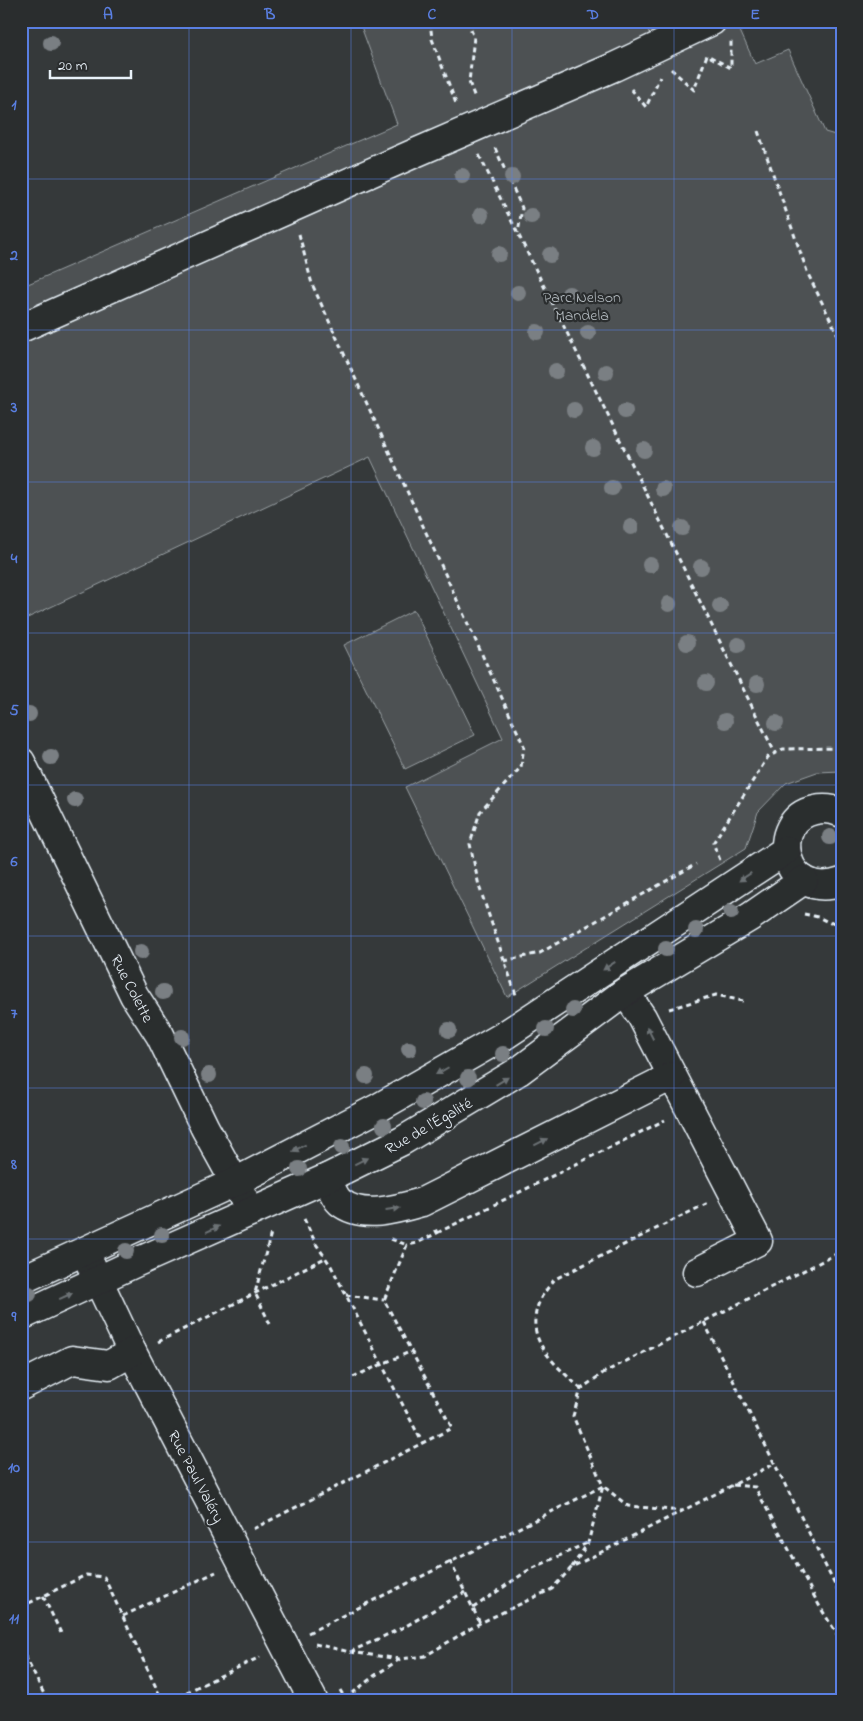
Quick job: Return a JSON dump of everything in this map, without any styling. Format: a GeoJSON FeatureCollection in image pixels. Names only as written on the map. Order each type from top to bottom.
{"type":"FeatureCollection","features":[{"type":"Feature","properties":{"kind":"street"},"geometry":{"type":"LineString","coordinates":[[21,328],[467,130],[614,67],[722,26]]}},
{"type":"Feature","properties":{"kind":"street","name":"Rue Colette"},"geometry":{"type":"LineString","coordinates":[[21,762],[134,995],[160,1035],[205,1128],[235,1182],[256,1210]]}},
{"type":"Feature","properties":{"kind":"street"},"geometry":{"type":"LineString","coordinates":[[842,813],[825,808],[812,810],[801,816],[792,826],[787,837],[786,850],[788,862],[804,880],[823,886],[842,882]]}},
{"type":"Feature","properties":{"kind":"street"},"geometry":{"type":"LineString","coordinates":[[21,1280],[235,1182],[378,1108],[525,1022],[786,850]]}},
{"type":"Feature","properties":{"kind":"street","name":"Rue de l'Égalité"},"geometry":{"type":"LineString","coordinates":[[21,1316],[327,1178],[402,1141],[519,1071],[624,992],[750,917],[804,880]]}},
{"type":"Feature","properties":{"kind":"street"},"geometry":{"type":"LineString","coordinates":[[624,992],[642,1017],[758,1241],[697,1272]]}},
{"type":"Feature","properties":{"kind":"street"},"geometry":{"type":"LineString","coordinates":[[327,1178],[339,1201],[363,1213],[401,1208],[422,1202],[672,1076]]}},
{"type":"Feature","properties":{"kind":"street","name":"Rue Paul Valéry"},"geometry":{"type":"LineString","coordinates":[[84,1251],[98,1281],[144,1347],[297,1644],[313,1700]]}},
{"type":"Feature","properties":{"kind":"street"},"geometry":{"type":"LineString","coordinates":[[21,1386],[72,1360],[109,1365],[144,1347]]}},
{"type":"Feature","properties":{"kind":"path"},"geometry":{"type":"LineString","coordinates":[[430,21],[432,39],[467,130],[775,753]]}},
{"type":"Feature","properties":{"kind":"path"},"geometry":{"type":"LineString","coordinates":[[666,64],[694,90],[707,55],[731,68],[722,26]]}},
{"type":"Feature","properties":{"kind":"path"},"geometry":{"type":"LineString","coordinates":[[614,67],[646,107],[662,73]]}},
{"type":"Feature","properties":{"kind":"path"},"geometry":{"type":"LineString","coordinates":[[758,131],[808,274],[842,343]]}},
{"type":"Feature","properties":{"kind":"path"},"geometry":{"type":"LineString","coordinates":[[293,208],[312,284],[524,746],[521,767],[480,812],[470,844],[479,886],[525,1022]]}},
{"type":"Feature","properties":{"kind":"path"},"geometry":{"type":"LineString","coordinates":[[732,886],[713,843],[768,757],[783,749],[842,748]]}},
{"type":"Feature","properties":{"kind":"path"},"geometry":{"type":"LineString","coordinates":[[504,961],[540,953],[696,864]]}},
{"type":"Feature","properties":{"kind":"path"},"geometry":{"type":"LineString","coordinates":[[21,988],[24,1001],[24,1017]]}},
{"type":"Feature","properties":{"kind":"path"},"geometry":{"type":"LineString","coordinates":[[642,1017],[716,995],[743,1001]]}},
{"type":"Feature","properties":{"kind":"path"},"geometry":{"type":"LineString","coordinates":[[384,1300],[407,1245],[417,1243],[437,1234],[688,1108]]}},
{"type":"Feature","properties":{"kind":"path"},"geometry":{"type":"LineString","coordinates":[[581,1389],[550,1360],[536,1338],[534,1319],[541,1298],[555,1279],[731,1191]]}},
{"type":"Feature","properties":{"kind":"path"},"geometry":{"type":"LineString","coordinates":[[293,1193],[316,1244],[346,1295],[422,1444]]}},
{"type":"Feature","properties":{"kind":"path"},"geometry":{"type":"LineString","coordinates":[[422,1202],[437,1234]]}},
{"type":"Feature","properties":{"kind":"path"},"geometry":{"type":"LineString","coordinates":[[256,1210],[272,1231],[255,1293],[270,1324]]}},
{"type":"Feature","properties":{"kind":"path"},"geometry":{"type":"LineString","coordinates":[[682,1511],[628,1506],[603,1486],[573,1416],[581,1389],[603,1373],[842,1251]]}},
{"type":"Feature","properties":{"kind":"path"},"geometry":{"type":"LineString","coordinates":[[144,1347],[325,1258]]}},
{"type":"Feature","properties":{"kind":"path"},"geometry":{"type":"LineString","coordinates":[[346,1295],[384,1300]]}},
{"type":"Feature","properties":{"kind":"path"},"geometry":{"type":"LineString","coordinates":[[253,1529],[452,1428],[384,1300]]}},
{"type":"Feature","properties":{"kind":"path"},"geometry":{"type":"LineString","coordinates":[[704,1322],[842,1599]]}},
{"type":"Feature","properties":{"kind":"path"},"geometry":{"type":"LineString","coordinates":[[353,1377],[412,1351]]}},
{"type":"Feature","properties":{"kind":"path"},"geometry":{"type":"LineString","coordinates":[[572,1567],[774,1464]]}},
{"type":"Feature","properties":{"kind":"path"},"geometry":{"type":"LineString","coordinates":[[733,1485],[755,1487],[820,1607],[842,1642]]}},
{"type":"Feature","properties":{"kind":"path"},"geometry":{"type":"LineString","coordinates":[[297,1644],[400,1659],[425,1656],[480,1623],[552,1589],[572,1567],[588,1543],[603,1486]]}},
{"type":"Feature","properties":{"kind":"path"},"geometry":{"type":"LineString","coordinates":[[170,1700],[297,1644],[450,1561],[603,1486]]}},
{"type":"Feature","properties":{"kind":"path"},"geometry":{"type":"LineString","coordinates":[[473,1608],[527,1571],[588,1543]]}},
{"type":"Feature","properties":{"kind":"path"},"geometry":{"type":"LineString","coordinates":[[450,1561],[480,1623]]}},
{"type":"Feature","properties":{"kind":"path"},"geometry":{"type":"LineString","coordinates":[[123,1616],[218,1570]]}},
{"type":"Feature","properties":{"kind":"path"},"geometry":{"type":"LineString","coordinates":[[21,1607],[86,1576],[104,1577],[162,1700]]}},
{"type":"Feature","properties":{"kind":"path"},"geometry":{"type":"LineString","coordinates":[[350,1652],[406,1626],[465,1592]]}},
{"type":"Feature","properties":{"kind":"path"},"geometry":{"type":"LineString","coordinates":[[43,1596],[61,1633]]}},
{"type":"Feature","properties":{"kind":"path"},"geometry":{"type":"LineString","coordinates":[[22,1651],[47,1700]]}},
{"type":"Feature","properties":{"kind":"path"},"geometry":{"type":"LineString","coordinates":[[346,1699],[374,1676],[400,1659]]}},
{"type":"Feature","properties":{"kind":"green space","name":"Parc Nelson Mandela"},"geometry":{"type":"Polygon","coordinates":[[[359,21],[644,21],[660,58],[736,22],[755,64],[788,50],[825,132],[842,137],[842,771],[817,772],[786,783],[758,812],[746,848],[507,997],[405,787],[503,738],[370,457],[21,621],[21,287],[397,124],[359,21]]]}},
{"type":"Feature","properties":{"kind":"green space"},"geometry":{"type":"Polygon","coordinates":[[[414,610],[475,735],[405,769],[344,645],[414,610]]]}}]}
